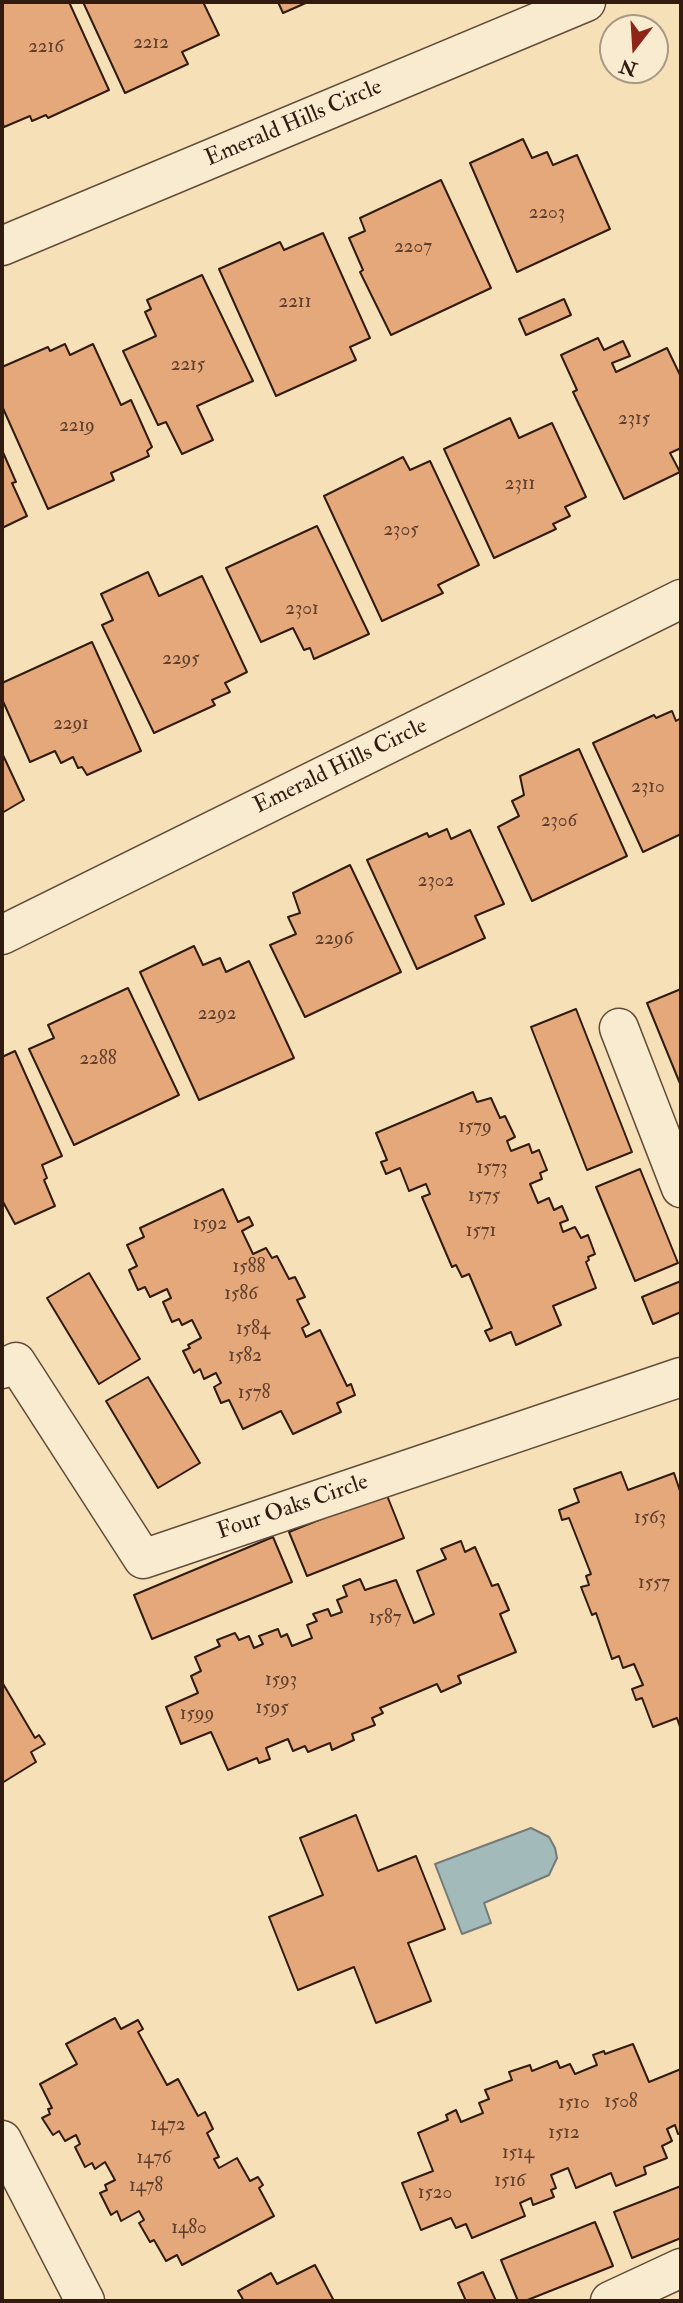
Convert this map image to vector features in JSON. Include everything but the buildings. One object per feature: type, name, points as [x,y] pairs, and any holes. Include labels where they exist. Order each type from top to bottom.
[{"type":"street","name":"Emerald Hills Circle","points":[[2,246],[586,2]]},
{"type":"street","name":"Emerald Hills Circle","points":[[2,935],[681,599]]},
{"type":"street","points":[[619,1028],[681,1188]]},
{"type":"street","name":"Four Oaks Circle","points":[[2,1369],[16,1362],[143,1559],[681,1377]]},
{"type":"street","points":[[2,2140],[85,2301]]},
{"type":"street","points":[[610,2301],[681,2268]]},
{"type":"water","points":[[531,1828],[549,1837],[555,1848],[557,1858],[549,1875],[484,1903],[491,1923],[462,1934],[435,1864]]}]
